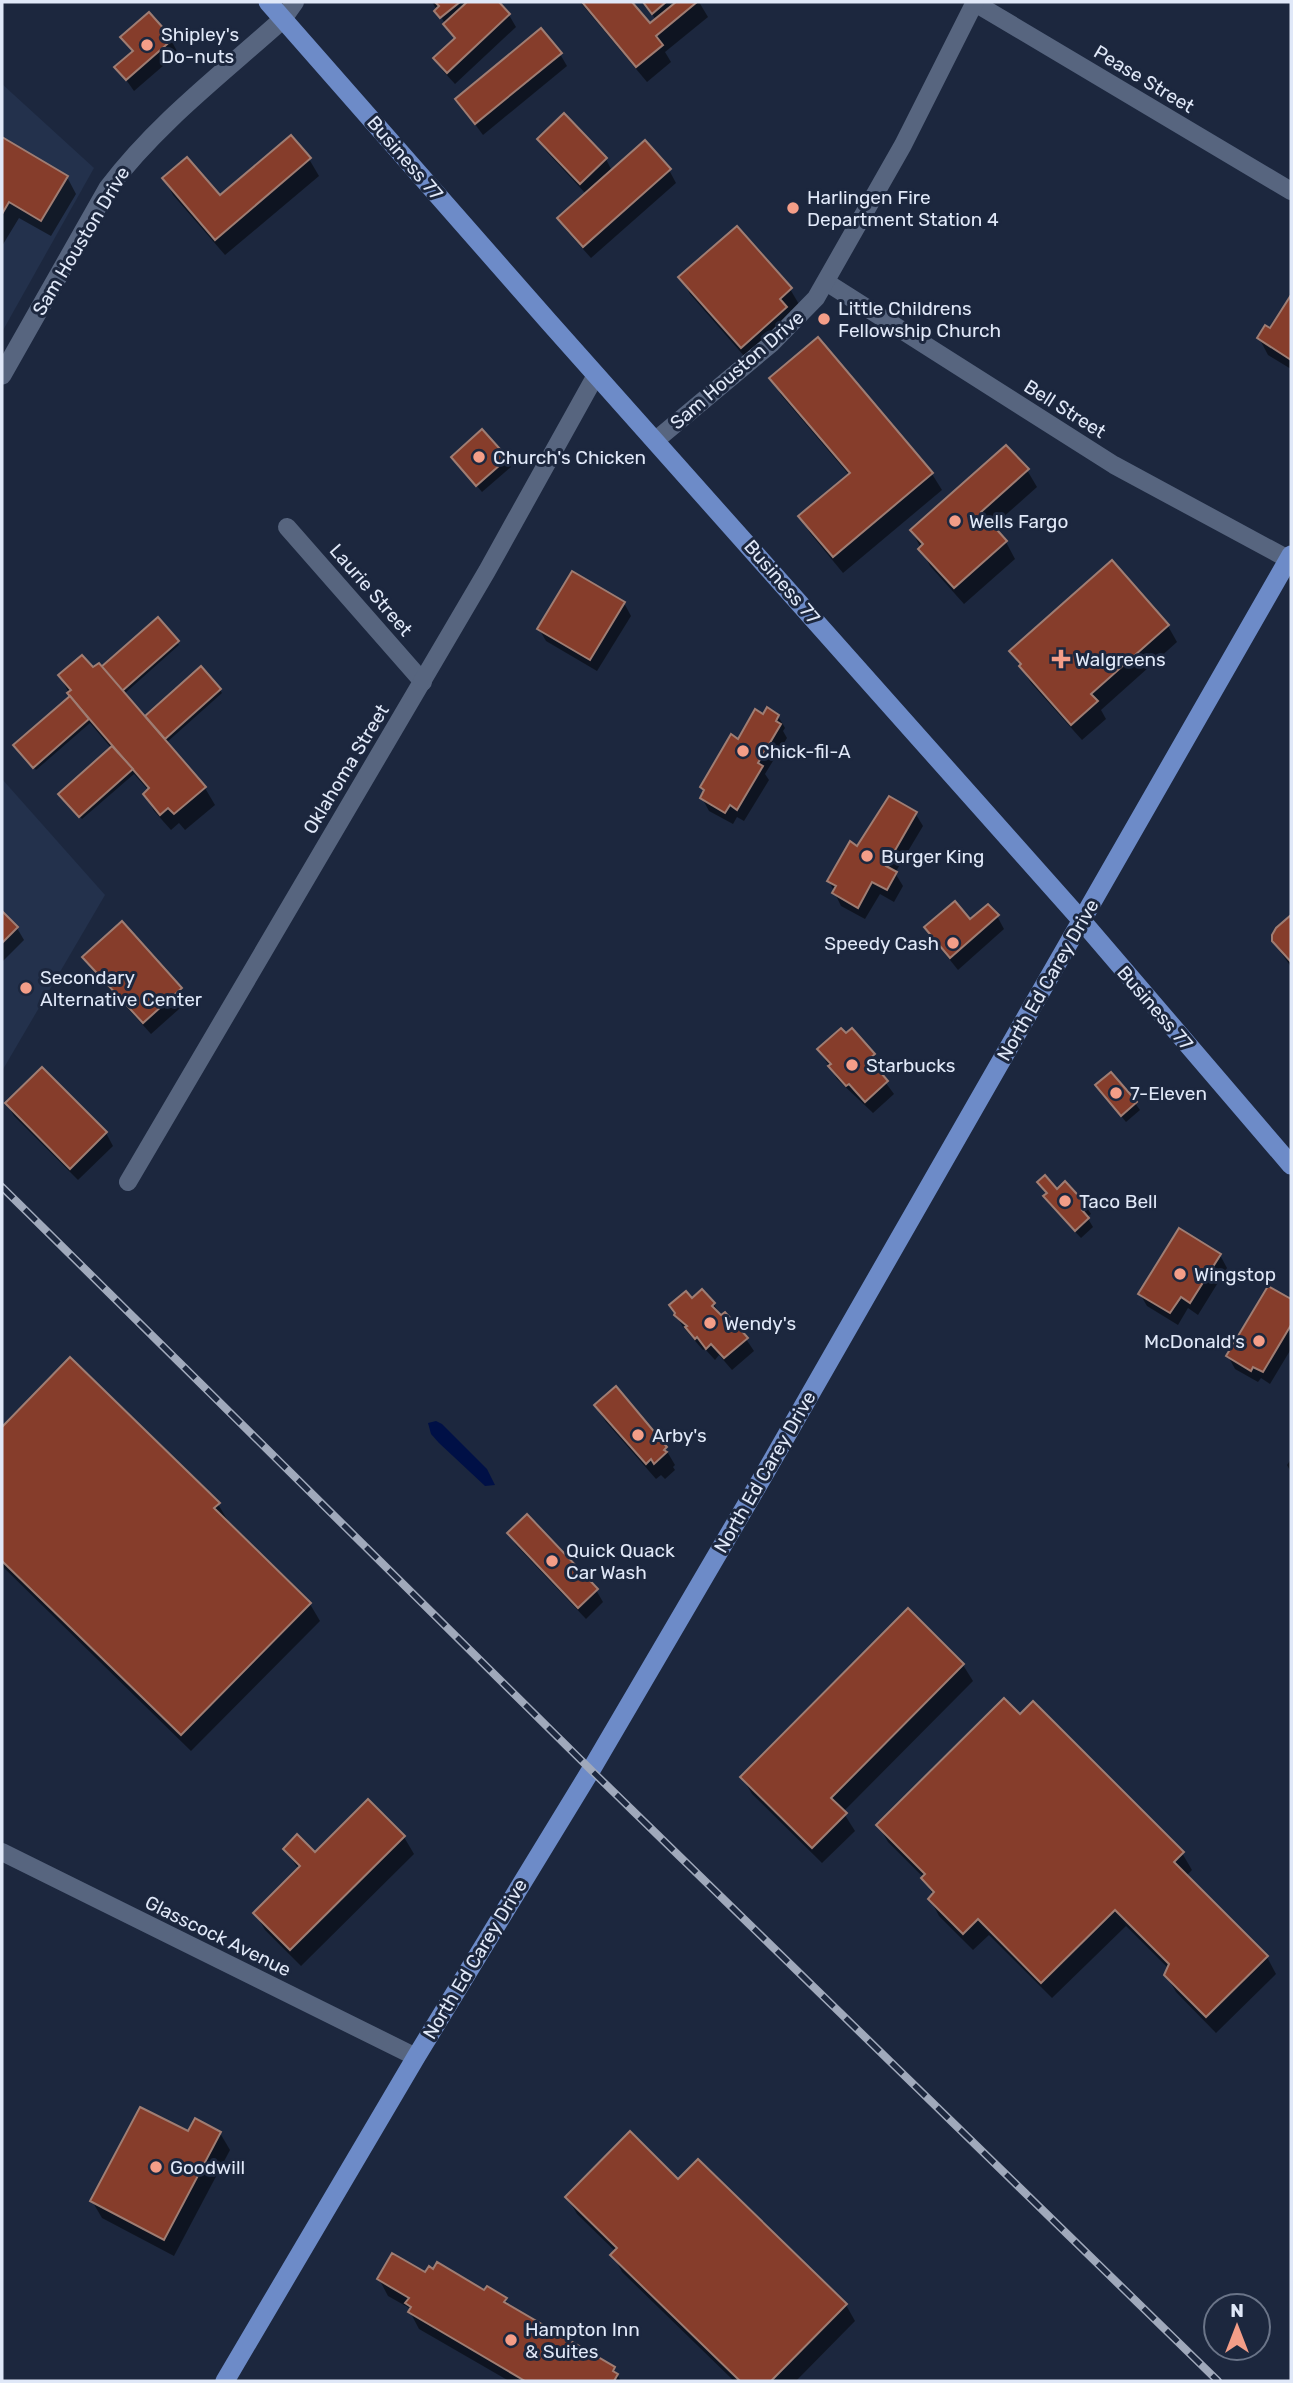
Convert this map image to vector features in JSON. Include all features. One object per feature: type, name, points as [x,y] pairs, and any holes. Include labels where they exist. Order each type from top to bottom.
[{"type":"main road","name":"Business 77","points":[[268,2],[1082,921],[1291,1165]]},
{"type":"main road","name":"North Ed Carey Drive","points":[[225,2381],[416,2057],[591,1770],[758,1485],[1290,557]]},
{"type":"street","name":"Sam Houston Drive","points":[[2,375],[108,188],[128,160],[283,19],[295,2]]},
{"type":"street","name":"Sam Houston Drive","points":[[656,440],[772,343],[816,299],[903,145],[975,2]]},
{"type":"street","name":"Pease Street","points":[[975,2],[1291,191]]},
{"type":"street","name":"Bell Street","points":[[826,282],[1114,465],[1290,557]]},
{"type":"street","name":"Oklahoma Street","points":[[128,1182],[423,682],[519,516],[596,375]]},
{"type":"street","name":"Laurie Street","points":[[287,527],[423,682]]},
{"type":"street","name":"Glasscock Avenue","points":[[2,1852],[416,2057]]},
{"type":"shaded area","points":[[2,84],[94,168],[2,332]]},
{"type":"shaded area","name":"Secondary Alternative Center","points":[[2,779],[105,895],[2,1071]]},
{"type":"shaded area","points":[[436,1421],[487,1469],[495,1485],[485,1486],[439,1443],[431,1434],[428,1423]]},
{"type":"building","points":[[435,2],[460,2],[440,18],[434,11],[439,6]]},
{"type":"building","points":[[467,2],[499,2],[510,14],[447,73],[433,58],[455,38],[443,24]]},
{"type":"building","points":[[582,2],[632,2],[650,23],[676,2],[697,2],[656,36],[663,45],[636,67]]},
{"type":"building","points":[[643,2],[666,2],[652,14]]},
{"type":"building","name":"Shipley's Do-nuts","points":[[149,12],[173,39],[126,80],[114,67],[133,51],[120,37]]},
{"type":"building","points":[[541,28],[562,53],[475,124],[455,99]]},
{"type":"building","points":[[564,113],[607,158],[580,184],[537,139]]},
{"type":"building","points":[[291,135],[311,158],[215,240],[162,178],[187,157],[220,195]]},
{"type":"building","points":[[2,137],[68,176],[41,221],[9,202],[2,214]]},
{"type":"building","points":[[645,140],[671,169],[583,247],[557,218]]},
{"type":"building","points":[[737,226],[792,288],[780,299],[787,307],[741,348],[678,277]]},
{"type":"building","points":[[1291,295],[1291,360],[1257,338],[1265,325],[1270,328]]},
{"type":"building","points":[[818,337],[933,473],[833,557],[798,516],[850,473],[769,378]]},
{"type":"building","name":"Church's Chicken","points":[[482,429],[508,458],[476,486],[451,457]]},
{"type":"building","name":"Wells Fargo","points":[[1006,445],[1029,469],[981,512],[1007,541],[954,588],[918,549],[923,544],[910,530]]},
{"type":"building","name":"Walgreens","points":[[1112,560],[1169,625],[1091,694],[1098,701],[1071,725],[1009,651]]},
{"type":"building","points":[[572,571],[625,602],[590,660],[537,629]]},
{"type":"building","points":[[158,617],[179,641],[122,691],[101,667]]},
{"type":"building","points":[[82,655],[93,667],[99,663],[206,787],[174,814],[168,808],[160,815],[143,794],[149,788],[67,693],[71,690],[58,675]]},
{"type":"building","points":[[201,666],[221,689],[165,739],[145,716]]},
{"type":"building","points":[[70,696],[89,719],[33,768],[13,745]]},
{"type":"building","name":"Chick-fil-A","points":[[767,707],[779,715],[776,721],[781,724],[758,763],[763,766],[737,810],[730,805],[725,813],[700,798],[704,790],[700,787],[731,734],[738,739],[755,709],[763,714]]},
{"type":"building","points":[[112,746],[133,769],[79,817],[58,794]]},
{"type":"building","name":"Burger King","points":[[889,796],[917,812],[886,866],[897,872],[887,890],[872,882],[858,908],[832,893],[836,886],[827,881],[850,841],[857,846]]},
{"type":"building","name":"Speedy Cash","points":[[955,901],[970,919],[988,904],[999,915],[950,958],[924,927]]},
{"type":"building","points":[[2,911],[18,927],[2,943]]},
{"type":"building","points":[[1291,915],[1291,962],[1272,941],[1272,935]]},
{"type":"building","points":[[122,921],[182,988],[143,1023],[82,957]]},
{"type":"building","name":"Starbucks","points":[[841,1028],[846,1033],[852,1028],[875,1054],[869,1059],[888,1081],[865,1102],[849,1084],[846,1086],[817,1049]]},
{"type":"building","points":[[42,1067],[107,1132],[70,1169],[5,1103]]},
{"type":"building","name":"7-Eleven","points":[[1111,1072],[1137,1102],[1121,1116],[1095,1085]]},
{"type":"building","name":"Taco Bell","points":[[1045,1175],[1057,1189],[1065,1181],[1087,1205],[1082,1210],[1089,1218],[1075,1231],[1043,1196],[1047,1193],[1037,1182]]},
{"type":"building","name":"Wingstop","points":[[1179,1228],[1221,1254],[1190,1303],[1181,1297],[1170,1313],[1138,1294]]},
{"type":"building","name":"McDonald's","points":[[1268,1286],[1291,1299],[1291,1325],[1263,1372],[1253,1367],[1251,1371],[1226,1356]]},
{"type":"building","name":"Wendy's","points":[[702,1289],[715,1303],[712,1306],[721,1315],[725,1312],[748,1338],[724,1358],[711,1344],[706,1349],[697,1337],[695,1339],[685,1327],[687,1326],[674,1315],[669,1305],[686,1291],[692,1298]]},
{"type":"building","points":[[70,1357],[220,1503],[214,1508],[311,1603],[181,1735],[2,1561],[2,1427]]},
{"type":"building","name":"Arby's","points":[[616,1386],[667,1447],[664,1450],[667,1452],[654,1464],[651,1459],[646,1464],[594,1405]]},
{"type":"building","name":"Quick Quack Car Wash","points":[[527,1514],[598,1589],[578,1608],[507,1533]]},
{"type":"building","points":[[908,1608],[964,1664],[831,1798],[847,1813],[812,1848],[740,1777]]},
{"type":"building","points":[[1004,1698],[1020,1714],[1033,1701],[1184,1852],[1174,1862],[1268,1956],[1206,2017],[1164,1975],[1169,1964],[1115,1910],[1041,1983],[978,1919],[963,1934],[928,1899],[934,1892],[921,1878],[925,1874],[876,1825]]},
{"type":"building","points":[[368,1799],[405,1836],[290,1950],[253,1913],[300,1866],[283,1849],[297,1834],[315,1852]]},
{"type":"building","name":"Goodwill","points":[[140,2107],[188,2131],[195,2118],[221,2132],[164,2240],[90,2201]]},
{"type":"building","points":[[630,2131],[678,2179],[698,2159],[847,2304],[771,2381],[740,2381],[610,2255],[617,2248],[565,2197]]},
{"type":"building","name":"Hampton Inn & Suites","points":[[392,2253],[425,2272],[429,2266],[433,2269],[437,2262],[484,2290],[487,2286],[507,2298],[504,2302],[615,2367],[613,2371],[618,2374],[614,2381],[525,2381],[408,2312],[411,2307],[405,2303],[409,2298],[377,2279]]},
{"type":"railway","points":[[2,1187],[591,1770],[1218,2381]]},
{"type":"place","name":"Shipley's Do-nuts","points":[[147,45]]},
{"type":"place","name":"Harlingen Fire Department Station 4","points":[[793,208]]},
{"type":"place","name":"Little Childrens Fellowship Church","points":[[824,319]]},
{"type":"place","name":"Church's Chicken","points":[[479,457]]},
{"type":"place","name":"Wells Fargo","points":[[955,521]]},
{"type":"place","name":"Walgreens","points":[[1061,659]]},
{"type":"place","name":"Chick-fil-A","points":[[743,751]]},
{"type":"place","name":"Burger King","points":[[867,856]]},
{"type":"place","name":"Speedy Cash","points":[[953,943]]},
{"type":"place","name":"Secondary Alternative Center","points":[[26,988]]},
{"type":"place","name":"Starbucks","points":[[852,1065]]},
{"type":"place","name":"7-Eleven","points":[[1116,1093]]},
{"type":"place","name":"Taco Bell","points":[[1065,1201]]},
{"type":"place","name":"Wingstop","points":[[1180,1274]]},
{"type":"place","name":"Wendy's","points":[[710,1323]]},
{"type":"place","name":"McDonald's","points":[[1259,1341]]},
{"type":"place","name":"Arby's","points":[[638,1435]]},
{"type":"place","name":"Quick Quack Car Wash","points":[[552,1561]]},
{"type":"place","name":"Goodwill","points":[[156,2167]]},
{"type":"place","name":"Hampton Inn & Suites","points":[[511,2340]]}]
